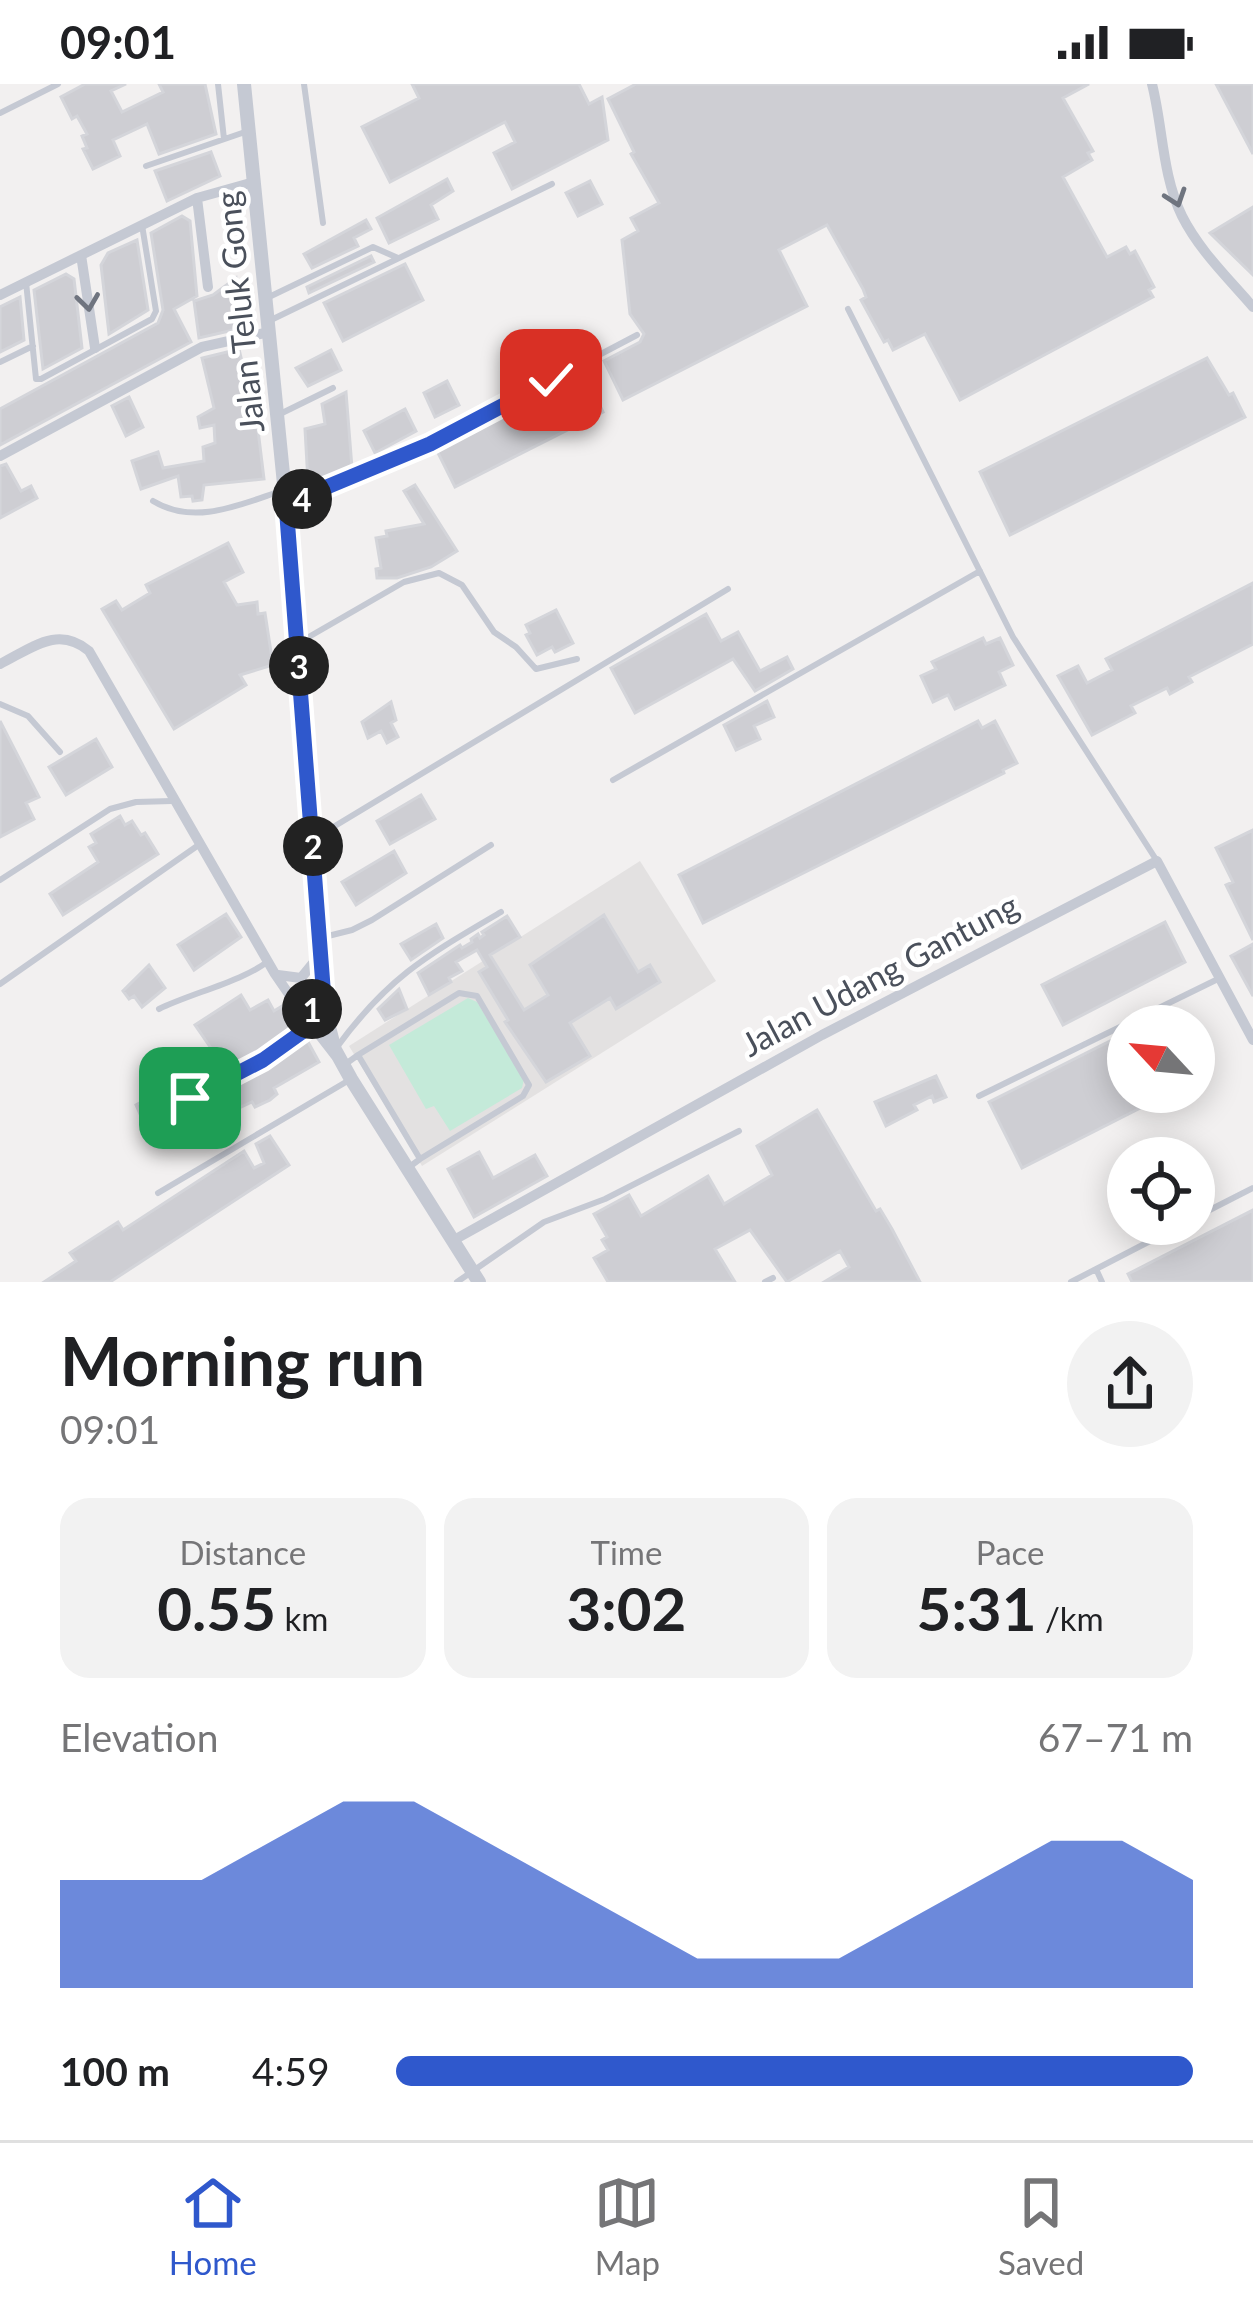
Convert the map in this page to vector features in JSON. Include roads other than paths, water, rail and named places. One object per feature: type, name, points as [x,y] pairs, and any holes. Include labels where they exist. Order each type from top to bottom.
[{"type":"street","name":"Jalan Teluk Gong","points":[[244,84],[285,497],[325,1012],[343,1064],[414,1163],[476,1277]]},
{"type":"street","points":[[1152,84],[1168,175],[1183,218],[1202,248],[1253,307]]},
{"type":"street","points":[[0,295],[197,198],[254,182]]},
{"type":"street","points":[[197,198],[208,286]]},
{"type":"street","points":[[81,255],[95,348]]},
{"type":"street","points":[[0,456],[202,346],[268,327]]},
{"type":"street","points":[[0,664],[56,636],[76,640],[89,651],[275,974],[309,1027],[343,1064]]},
{"type":"street","points":[[1157,861],[1253,1040]]},
{"type":"street","name":"Jalan Udang Gantung","points":[[454,1240],[822,1035],[1157,861]]},
{"type":"street","points":[[275,974],[289,980],[301,978],[310,971],[321,944]]},
{"type":"street","points":[[296,1006],[325,1012]]},
{"type":"lane","points":[[0,113],[58,84]]},
{"type":"lane","points":[[218,84],[224,139]]},
{"type":"lane","points":[[304,84],[323,223]]},
{"type":"lane","points":[[146,166],[249,131]]},
{"type":"lane","points":[[268,327],[552,184]]},
{"type":"lane","points":[[26,282],[36,379],[41,380],[152,319],[156,311],[142,225]]},
{"type":"lane","points":[[266,298],[373,247],[398,258]]},
{"type":"lane","points":[[848,309],[1028,661],[1157,861]]},
{"type":"lane","points":[[153,501],[172,512],[191,515],[285,497],[430,444],[638,334]]},
{"type":"lane","points":[[0,362],[33,346]]},
{"type":"lane","points":[[277,416],[333,388]]},
{"type":"lane","points":[[613,780],[980,572]]},
{"type":"lane","points":[[297,643],[404,582],[439,573],[462,585],[494,632],[536,669],[578,658]]},
{"type":"lane","points":[[312,840],[728,589]]},
{"type":"lane","points":[[0,704],[28,716],[60,752]]},
{"type":"lane","points":[[0,880],[110,809],[136,802],[176,801]]},
{"type":"lane","points":[[0,984],[200,844]]},
{"type":"lane","points":[[321,944],[352,930],[491,844]]},
{"type":"lane","points":[[343,1064],[374,1000],[409,967],[501,912]]},
{"type":"lane","points":[[159,1009],[268,962]]},
{"type":"lane","points":[[979,1096],[1220,978]]},
{"type":"lane","points":[[158,1193],[343,1064],[460,992],[478,996],[529,1084],[523,1096],[414,1163],[358,1055]]},
{"type":"lane","points":[[190,1098],[263,1060],[309,1027]]},
{"type":"lane","points":[[458,1282],[476,1277],[544,1222],[605,1199],[739,1131]]},
{"type":"lane","points":[[1215,1208],[1253,1188]]},
{"type":"lane","points":[[1071,1282],[1142,1245]]},
{"type":"lane","points":[[1096,1269],[1102,1282]]}]
